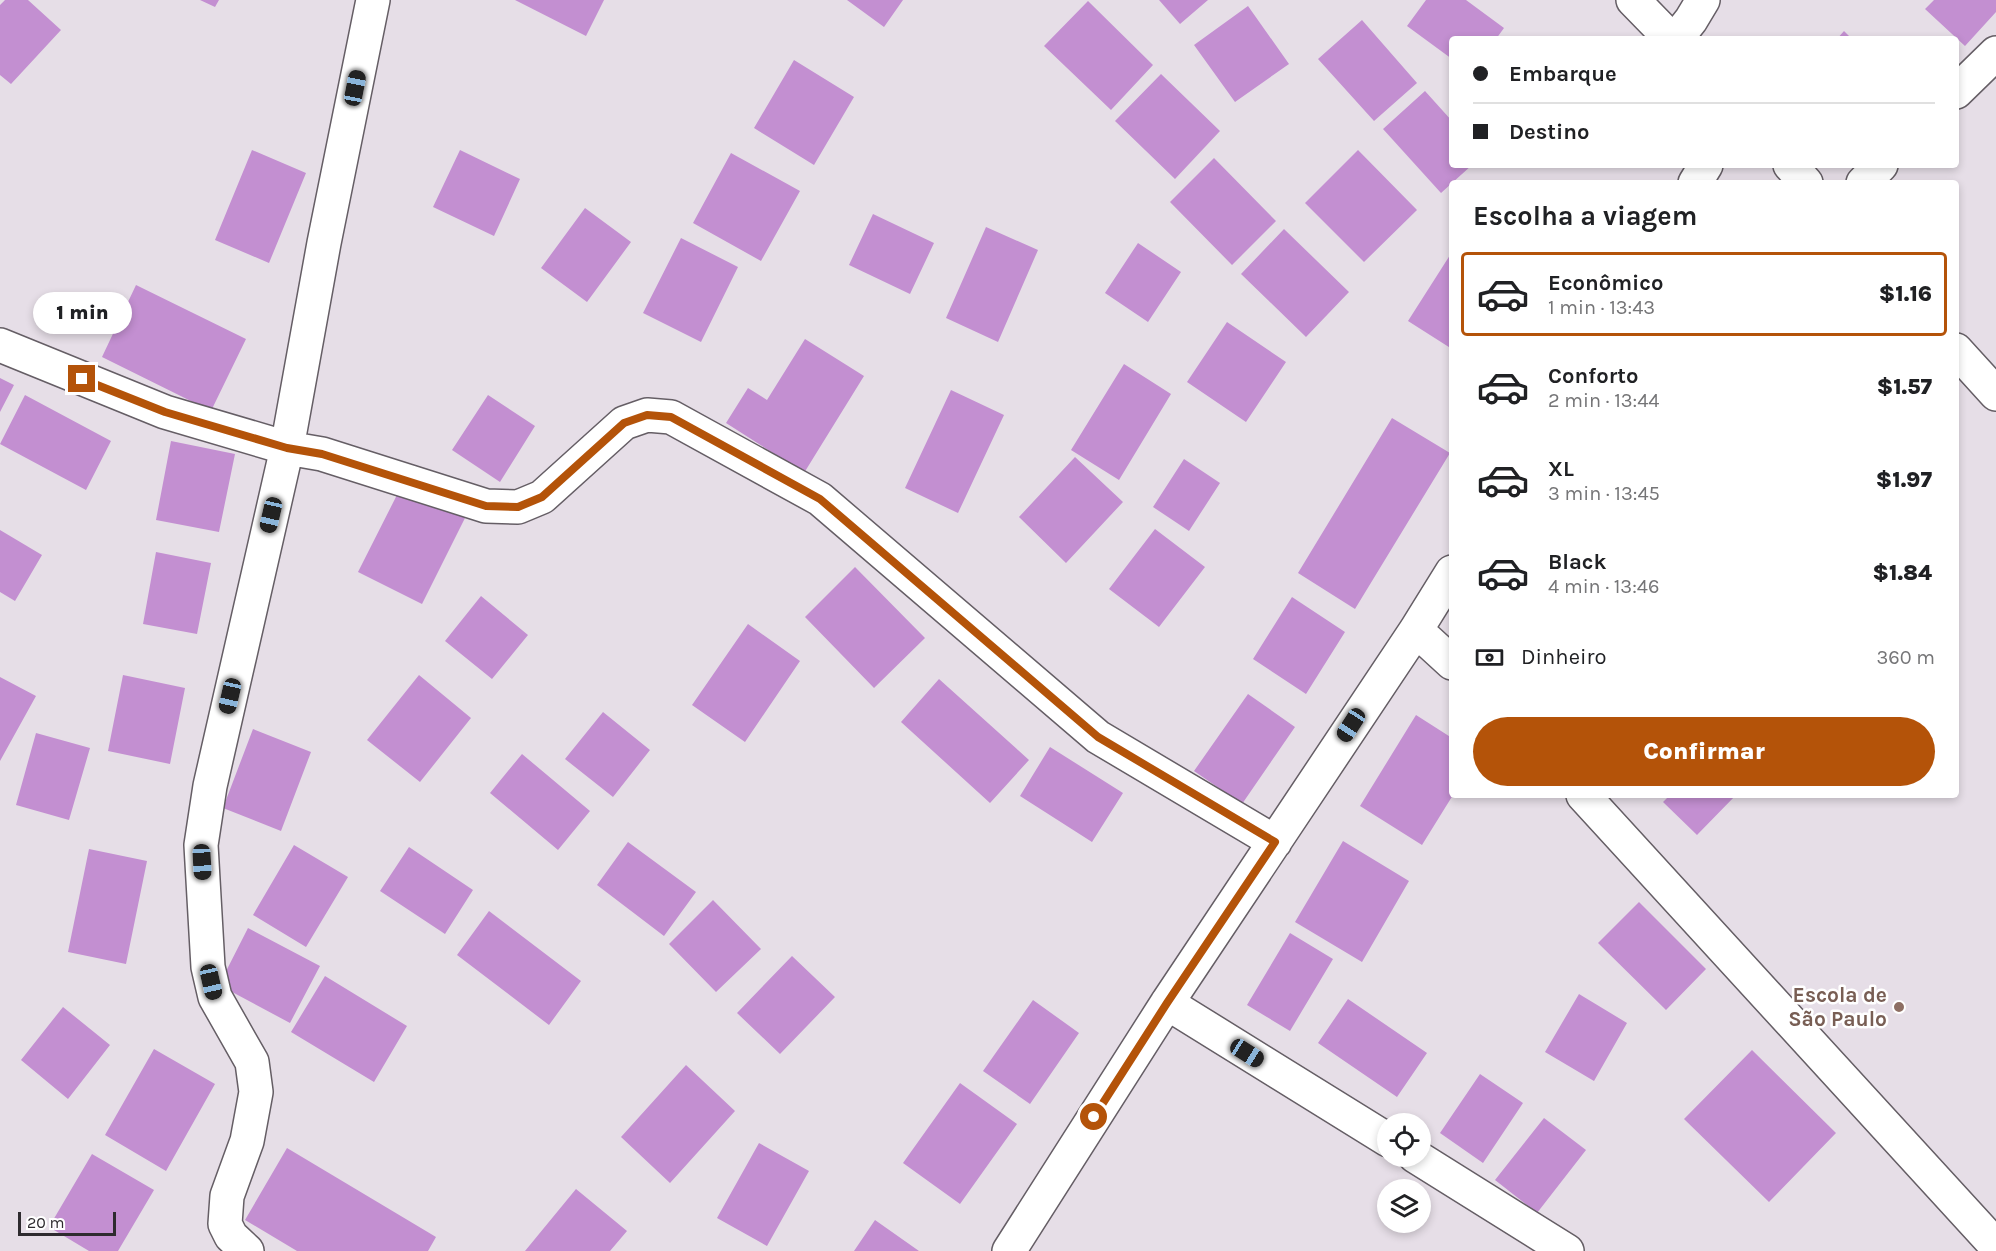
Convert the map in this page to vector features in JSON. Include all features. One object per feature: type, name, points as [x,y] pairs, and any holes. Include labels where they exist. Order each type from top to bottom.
[{"type":"street","points":[[246,1251],[231,1236],[225,1224],[227,1196],[247,1141],[256,1092],[252,1062],[215,997],[208,967],[201,845],[210,786],[287,448],[324,243],[373,0]]},
{"type":"street","points":[[1633,0],[1668,36]]},
{"type":"street","points":[[1678,36],[1702,0]]},
{"type":"street","points":[[1959,89],[1996,53]]},
{"type":"street","points":[[1793,168],[1803,180]]},
{"type":"street","points":[[1866,180],[1878,168]]},
{"type":"street","points":[[0,345],[165,412],[287,448],[322,454],[486,506],[518,507],[542,497],[624,423],[647,415],[671,417],[820,499],[1098,737],[1275,842]]},
{"type":"street","points":[[1959,353],[1996,394]]},
{"type":"street","points":[[1009,1251],[1167,1003],[1416,630],[1449,577]]},
{"type":"street","points":[[1416,630],[1449,660]]},
{"type":"street","points":[[1586,798],[1996,1246]]},
{"type":"street","points":[[1167,1003],[1377,1133]]},
{"type":"street","points":[[1431,1166],[1567,1251]]},
{"type":"building","points":[[5,0],[28,0],[61,30],[11,84],[0,75],[0,5]]},
{"type":"building","points":[[200,0],[219,0],[215,7]]},
{"type":"building","points":[[515,0],[604,0],[586,36]]},
{"type":"building","points":[[847,0],[903,0],[884,27]]},
{"type":"building","points":[[1159,0],[1208,0],[1180,24]]},
{"type":"building","points":[[1426,0],[1466,0],[1504,28],[1498,36],[1449,36],[1449,57],[1407,26]]},
{"type":"building","points":[[1934,0],[1996,0],[1996,12],[1965,46],[1959,40],[1959,36],[1954,36],[1925,9]]},
{"type":"building","points":[[1088,1],[1153,65],[1111,110],[1044,46]]},
{"type":"building","points":[[1248,6],[1289,64],[1235,102],[1194,45]]},
{"type":"building","points":[[1362,20],[1417,83],[1374,121],[1318,59]]},
{"type":"building","points":[[1844,31],[1849,36],[1840,36]]},
{"type":"building","points":[[794,60],[854,97],[814,165],[754,128]]},
{"type":"building","points":[[1161,74],[1220,131],[1175,179],[1115,121]]},
{"type":"building","points":[[1425,91],[1449,118],[1449,168],[1469,168],[1455,180],[1449,180],[1449,186],[1441,193],[1383,129]]},
{"type":"building","points":[[252,150],[306,173],[269,263],[215,240]]},
{"type":"building","points":[[460,150],[520,179],[494,236],[433,207]]},
{"type":"building","points":[[1358,150],[1417,210],[1364,262],[1305,203]]},
{"type":"building","points":[[731,153],[800,191],[761,261],[693,223]]},
{"type":"building","points":[[1214,158],[1276,221],[1232,265],[1170,202]]},
{"type":"building","points":[[585,208],[631,242],[587,302],[541,268]]},
{"type":"building","points":[[873,214],[934,243],[910,294],[849,265]]},
{"type":"building","points":[[986,227],[1038,250],[998,342],[946,318]]},
{"type":"building","points":[[1284,229],[1349,292],[1306,337],[1241,274]]},
{"type":"building","points":[[681,238],[738,267],[701,342],[643,313]]},
{"type":"building","points":[[1138,243],[1181,272],[1148,322],[1105,293]]},
{"type":"building","points":[[1449,257],[1449,347],[1408,321]]},
{"type":"building","points":[[136,285],[246,339],[211,411],[102,357]]},
{"type":"building","points":[[1227,322],[1286,362],[1246,422],[1187,382]]},
{"type":"building","points":[[805,339],[864,376],[804,473],[726,423],[748,388],[767,400]]},
{"type":"building","points":[[1124,364],[1171,394],[1119,480],[1071,450]]},
{"type":"building","points":[[0,378],[14,385],[0,412]]},
{"type":"building","points":[[951,390],[1004,415],[958,513],[905,488]]},
{"type":"building","points":[[25,395],[111,441],[86,490],[0,444]]},
{"type":"building","points":[[488,395],[535,426],[500,482],[452,450]]},
{"type":"building","points":[[1392,418],[1449,452],[1355,609],[1298,573]]},
{"type":"building","points":[[171,441],[235,454],[219,532],[156,520]]},
{"type":"building","points":[[1075,457],[1123,502],[1066,563],[1019,517]]},
{"type":"building","points":[[1184,459],[1220,483],[1189,531],[1153,507]]},
{"type":"building","points":[[402,485],[465,518],[422,604],[358,572]]},
{"type":"building","points":[[1155,529],[1205,567],[1159,627],[1109,589]]},
{"type":"building","points":[[0,530],[42,555],[15,601],[0,592]]},
{"type":"building","points":[[156,552],[211,563],[197,634],[143,624]]},
{"type":"building","points":[[855,567],[925,638],[874,688],[805,617]]},
{"type":"building","points":[[481,596],[528,635],[492,679],[445,641]]},
{"type":"building","points":[[1292,597],[1345,632],[1306,694],[1253,659]]},
{"type":"building","points":[[748,624],[800,661],[745,742],[692,705]]},
{"type":"building","points":[[123,675],[185,688],[170,764],[108,751]]},
{"type":"building","points":[[419,675],[471,718],[420,782],[367,740]]},
{"type":"building","points":[[0,677],[36,696],[0,761]]},
{"type":"building","points":[[939,679],[1029,760],[990,803],[901,722]]},
{"type":"building","points":[[1248,694],[1295,727],[1242,804],[1194,771]]},
{"type":"building","points":[[603,712],[650,750],[613,797],[565,759]]},
{"type":"building","points":[[1416,715],[1449,736],[1449,798],[1451,798],[1422,845],[1360,806]]},
{"type":"building","points":[[253,729],[311,752],[281,831],[223,808]]},
{"type":"building","points":[[36,733],[90,748],[69,820],[16,805]]},
{"type":"building","points":[[1050,747],[1123,793],[1092,842],[1020,796]]},
{"type":"building","points":[[522,754],[590,811],[558,850],[490,793]]},
{"type":"building","points":[[1667,798],[1733,798],[1697,835],[1663,802]]},
{"type":"building","points":[[1343,841],[1409,881],[1362,962],[1295,922]]},
{"type":"building","points":[[628,842],[696,892],[664,936],[597,885]]},
{"type":"building","points":[[294,845],[348,877],[306,947],[253,915]]},
{"type":"building","points":[[409,847],[473,890],[445,934],[380,891]]},
{"type":"building","points":[[89,849],[147,861],[126,964],[68,952]]},
{"type":"building","points":[[713,900],[761,949],[716,992],[669,944]]},
{"type":"building","points":[[1639,902],[1706,969],[1666,1010],[1598,943]]},
{"type":"building","points":[[489,911],[581,981],[549,1025],[457,955]]},
{"type":"building","points":[[248,928],[320,966],[290,1023],[219,985]]},
{"type":"building","points":[[1290,933],[1333,959],[1290,1031],[1247,1005]]},
{"type":"building","points":[[792,956],[835,997],[780,1054],[737,1013]]},
{"type":"building","points":[[325,976],[407,1026],[374,1082],[291,1032]]},
{"type":"building","points":[[1579,994],[1627,1023],[1594,1081],[1545,1052]]},
{"type":"building","points":[[1348,999],[1427,1053],[1397,1097],[1318,1043]]},
{"type":"building","points":[[1033,1000],[1079,1033],[1030,1104],[983,1071]]},
{"type":"building","points":[[63,1007],[110,1045],[68,1099],[21,1060]]},
{"type":"building","points":[[154,1049],[215,1084],[166,1171],[105,1135]]},
{"type":"building","points":[[1752,1050],[1836,1133],[1769,1202],[1684,1119]]},
{"type":"building","points":[[686,1065],[735,1111],[670,1183],[621,1137]]},
{"type":"building","points":[[1480,1074],[1523,1103],[1483,1163],[1440,1133]]},
{"type":"building","points":[[960,1083],[1017,1124],[960,1204],[903,1163]]},
{"type":"building","points":[[1544,1118],[1586,1150],[1537,1213],[1495,1180]]},
{"type":"building","points":[[759,1143],[809,1171],[767,1246],[717,1218]]},
{"type":"building","points":[[287,1148],[436,1237],[428,1251],[297,1251],[245,1220]]},
{"type":"building","points":[[92,1154],[154,1190],[118,1251],[89,1251],[49,1227]]},
{"type":"building","points":[[576,1189],[627,1231],[610,1251],[525,1251]]},
{"type":"building","points":[[875,1220],[919,1251],[854,1251]]},
{"type":"place","name":"Escola de São Paulo","points":[[1899,1007]]},
{"type":"route","points":[[82,379],[165,412],[287,448],[322,454],[486,506],[518,507],[542,497],[624,423],[647,415],[671,417],[820,499],[1098,737],[1275,842],[1094,1117]]}]
